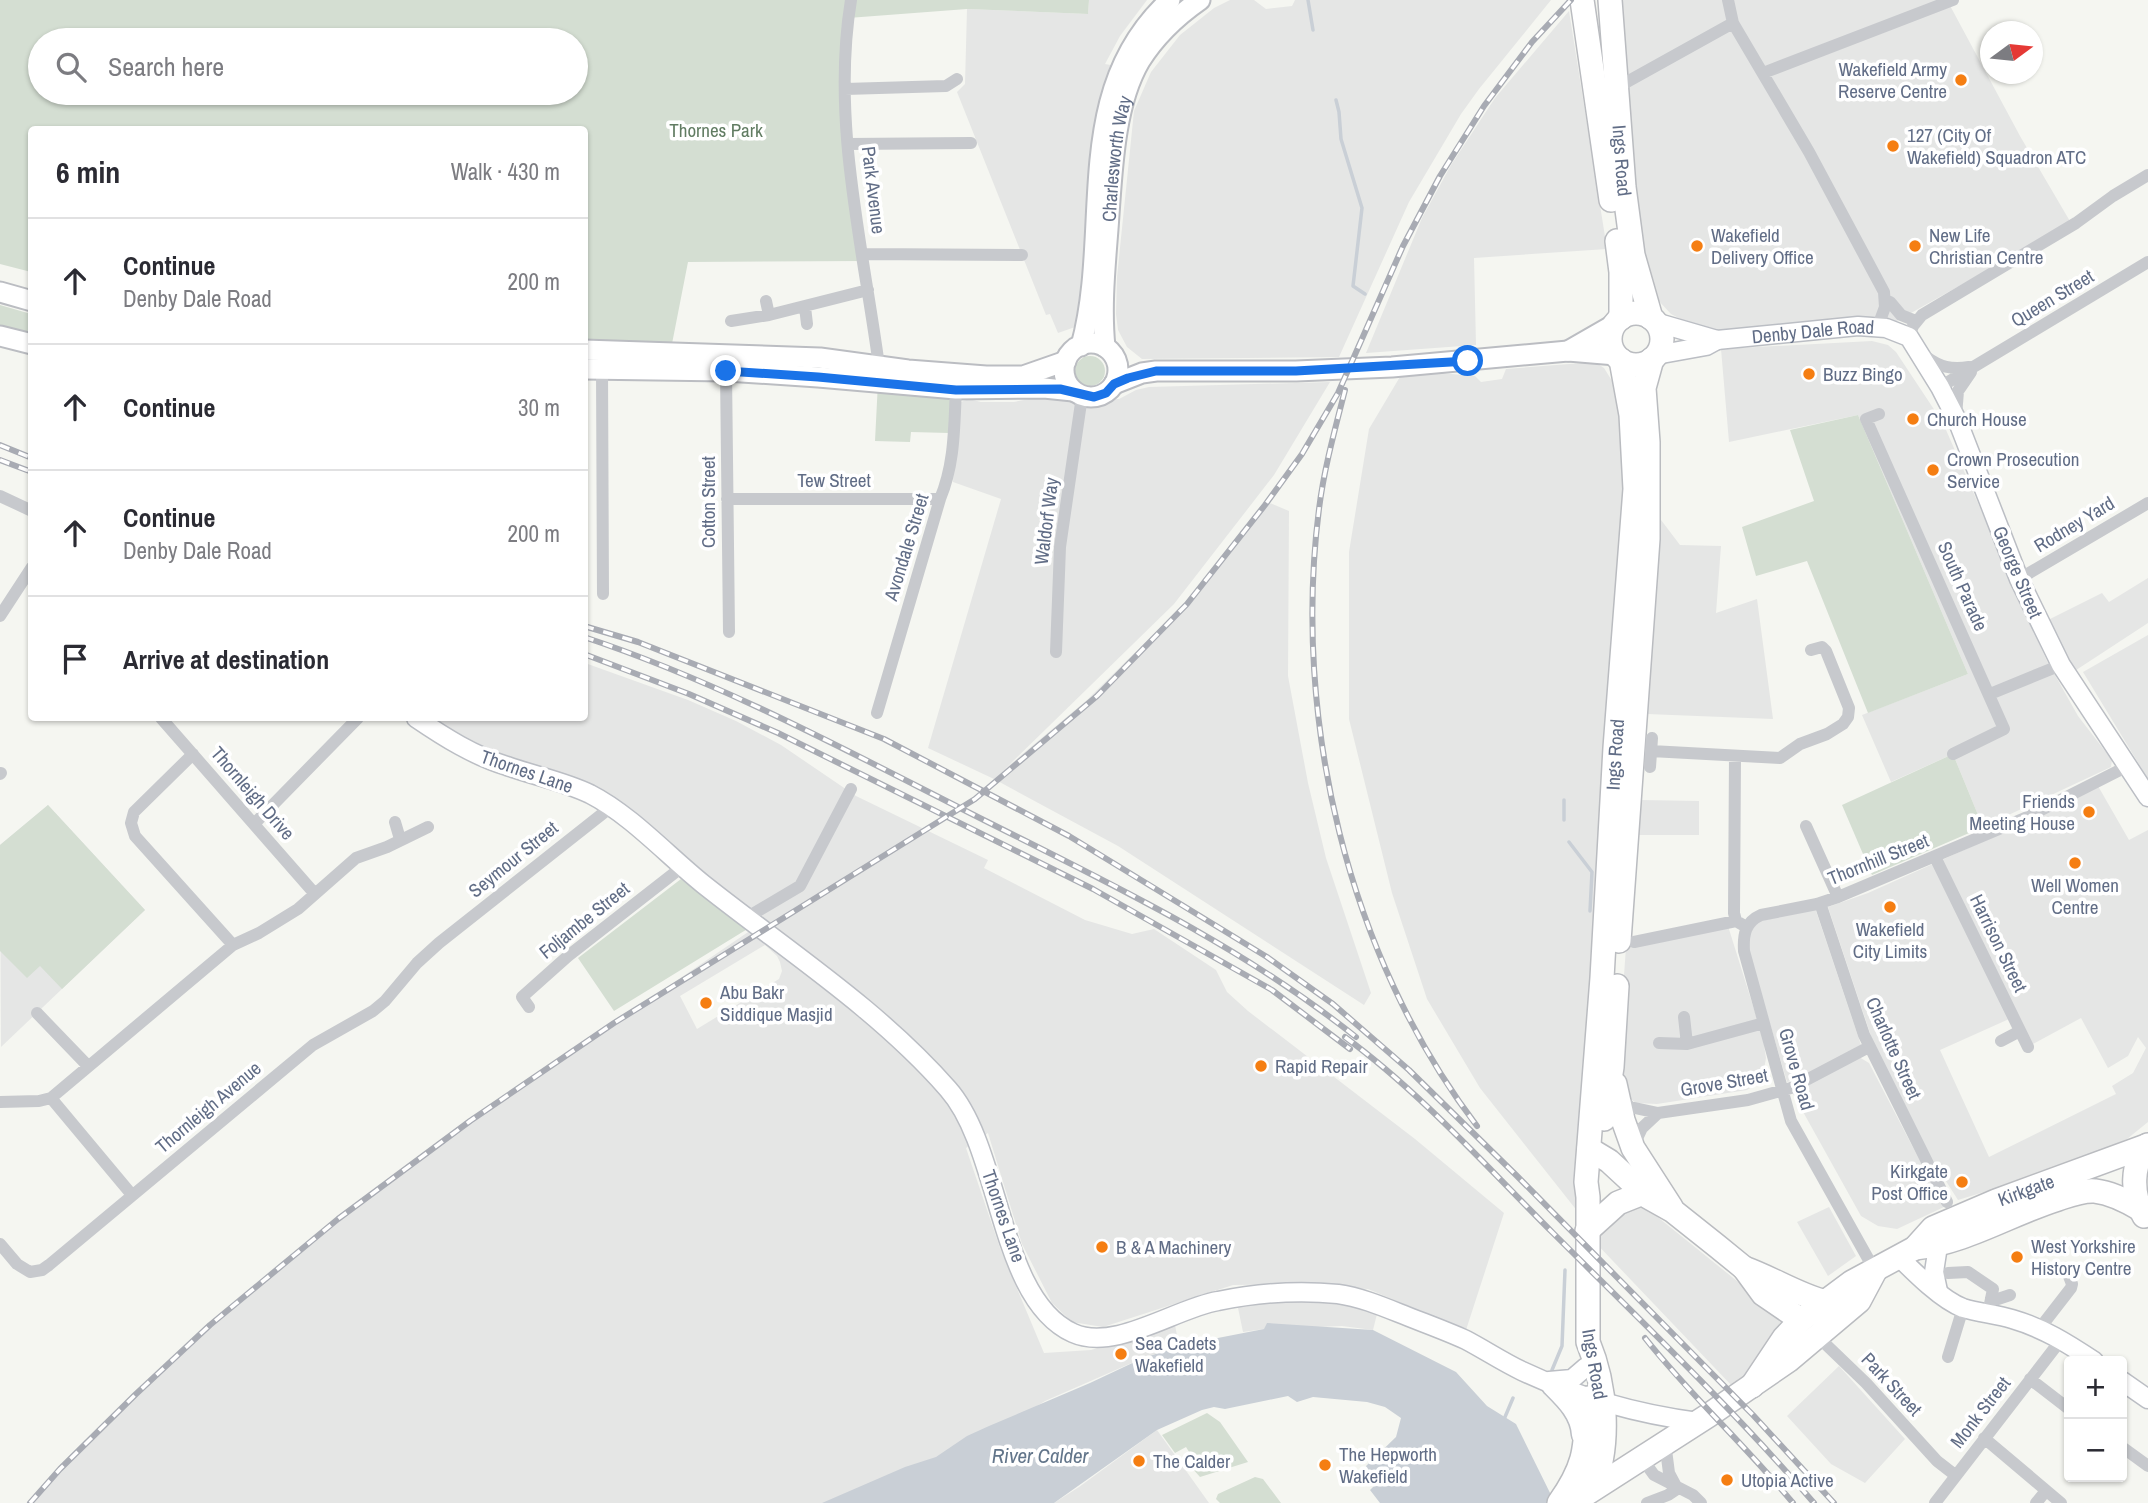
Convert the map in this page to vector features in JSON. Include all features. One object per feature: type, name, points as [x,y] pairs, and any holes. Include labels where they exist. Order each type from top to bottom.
[{"type":"highway","name":"Ings Road","points":[[1582,0],[1617,235],[1621,272],[1618,321]]},
{"type":"highway","name":"Ings Road","points":[[1610,0],[1615,88],[1633,254],[1653,320]]},
{"type":"highway","points":[[1636,313],[1653,320],[1660,328],[1662,343],[1654,357],[1637,365],[1619,358],[1613,350],[1610,337],[1618,321],[1636,313]]},
{"type":"highway","name":"Ings Road","points":[[1593,1488],[1603,1449],[1595,1399],[1595,1358],[1588,1342],[1586,1182],[1612,1067],[1646,739],[1639,658],[1649,508],[1644,388],[1654,357]]},
{"type":"highway","name":"Ings Road","points":[[1593,1151],[1618,706],[1635,489],[1631,415],[1619,358]]},
{"type":"highway","points":[[1639,658],[1630,694],[1626,701],[1618,706],[1625,711],[1646,739]]},
{"type":"highway","name":"Ings Road","points":[[1612,1067],[1622,1120],[1633,1148],[1673,1211]]},
{"type":"highway","points":[[2144,1215],[2136,1197],[2135,1176],[2147,1145]]},
{"type":"highway","name":"Kirkgate","points":[[1917,1250],[1933,1228],[1941,1224],[2147,1145]]},
{"type":"highway","name":"Ings Road","points":[[1593,1151],[1609,1161],[1643,1193],[1673,1211],[1744,1268],[1763,1294],[1809,1328]]},
{"type":"highway","name":"Kirkgate","points":[[1809,1328],[1825,1302],[1852,1282],[1917,1250],[2042,1204],[2082,1192],[2096,1191],[2127,1201],[2144,1215]]},
{"type":"highway","points":[[1587,1231],[1618,1203],[1643,1193]]},
{"type":"highway","name":"Ings Road","points":[[1744,1268],[1774,1279],[1800,1295],[1825,1302]]},
{"type":"highway","name":"Kirkgate","points":[[1572,1503],[1752,1385],[1784,1338],[1860,1301],[1875,1271]]},
{"type":"highway","points":[[1559,1503],[1580,1470],[1595,1399],[1586,1367],[1588,1342]]},
{"type":"main road","name":"Charlesworth Way","points":[[1081,345],[1089,305],[1100,156],[1109,100],[1136,40],[1153,15],[1170,0]]},
{"type":"main road","name":"Charlesworth Way","points":[[1109,352],[1102,321],[1113,156],[1119,121],[1140,61],[1165,29],[1200,0]]},
{"type":"main road","points":[[0,292],[28,300]]},
{"type":"main road","points":[[1568,351],[1618,321]]},
{"type":"main road","points":[[0,336],[28,343]]},
{"type":"main road","points":[[1077,393],[1065,376],[1066,361],[1081,345],[1097,344],[1109,352],[1156,371]]},
{"type":"main road","points":[[588,350],[820,358],[986,376],[1023,376],[1066,361]]},
{"type":"main road","points":[[593,369],[726,371],[830,377],[956,390],[1044,388],[1100,396],[1114,384],[1142,373],[1156,371],[1296,371],[1568,351],[1619,358]]},
{"type":"main road","points":[[1109,352],[1118,370],[1114,384]]},
{"type":"street","name":"Park Avenue","points":[[851,0],[845,89],[848,144],[878,366]]},
{"type":"street","points":[[1728,0],[1733,23],[1884,292],[1885,300],[1878,326]]},
{"type":"street","points":[[1763,73],[1952,0]]},
{"type":"street","points":[[1615,88],[1733,23]]},
{"type":"street","points":[[845,89],[946,86],[957,79]]},
{"type":"street","points":[[848,144],[971,143]]},
{"type":"street","points":[[1885,300],[1890,302],[1912,329],[1927,312],[2076,223],[2148,175]]},
{"type":"street","points":[[863,254],[1022,255]]},
{"type":"street","name":"Queen Street","points":[[1940,387],[2148,262]]},
{"type":"street","points":[[737,316],[769,315],[868,290]]},
{"type":"street","points":[[766,301],[769,315]]},
{"type":"street","points":[[806,307],[807,324]]},
{"type":"street","name":"Denby Dale Road","points":[[1653,320],[1717,340]]},
{"type":"street","name":"Denby Dale Road","points":[[1654,357],[1706,346],[1717,340],[1858,326],[1912,329]]},
{"type":"street","name":"George Street","points":[[1912,329],[1919,352],[1956,418],[2019,579],[2061,665],[2148,797]]},
{"type":"street","points":[[1919,352],[1937,365],[1949,369],[1975,366]]},
{"type":"street","name":"Queen Street","points":[[1956,418],[1958,391],[1975,366]]},
{"type":"street","points":[[593,369],[603,594]]},
{"type":"street","name":"Cotton Street","points":[[726,371],[729,632]]},
{"type":"street","name":"Avondale Street","points":[[877,713],[940,499],[949,478],[953,458],[956,390]]},
{"type":"street","name":"Waldorf Way","points":[[1056,652],[1060,547],[1077,393]]},
{"type":"street","name":"South Parade","points":[[1879,414],[1866,419],[2004,729],[1953,754]]},
{"type":"street","points":[[0,495],[28,509]]},
{"type":"street","name":"Tew Street","points":[[727,499],[940,499]]},
{"type":"street","name":"Rodney Yard","points":[[2019,579],[2148,503]]},
{"type":"street","points":[[0,616],[28,573]]},
{"type":"street","points":[[1650,767],[1646,739],[1735,756],[1780,758],[1800,744],[1827,734],[1843,724],[1848,717],[1847,698],[1826,651],[1822,647],[1811,650]]},
{"type":"street","points":[[1990,694],[2061,665]]},
{"type":"street","name":"Thornleigh Drive","points":[[164,721],[315,894]]},
{"type":"street","points":[[254,824],[355,721]]},
{"type":"street","name":"Thornes Lane","points":[[420,721],[449,740],[485,758],[555,779],[592,795],[611,807],[682,867],[874,1017],[947,1087],[961,1104],[990,1173],[1008,1237],[1029,1289],[1042,1309],[1074,1334],[1088,1337],[1111,1336],[1215,1301],[1276,1293],[1340,1294],[1372,1302],[1461,1338],[1545,1382],[1648,1414],[1698,1422]]},
{"type":"street","points":[[193,754],[134,812],[131,823],[135,836],[233,945]]},
{"type":"street","name":"Grove Road","points":[[1735,756],[1734,913],[1741,924],[1744,951],[1763,1023],[1791,1121],[1875,1271]]},
{"type":"street","name":"Thornhill Street","points":[[1634,943],[1741,924],[1760,915],[1838,897],[2025,818],[2128,766]]},
{"type":"street","points":[[746,918],[800,886],[850,789]]},
{"type":"street","name":"Seymour Street","points":[[439,943],[611,807]]},
{"type":"street","points":[[395,822],[400,839]]},
{"type":"street","points":[[1806,826],[1838,897]]},
{"type":"street","points":[[0,1102],[51,1098],[233,945],[298,909],[356,858],[387,847],[428,827]]},
{"type":"street","name":"Harrison Street","points":[[1935,857],[2028,1046]]},
{"type":"street","name":"Foljambe Street","points":[[528,1007],[522,997],[568,956],[682,867]]},
{"type":"street","name":"Charlotte Street","points":[[1820,903],[1848,992],[1869,1047],[1947,1202]]},
{"type":"street","name":"Thornleigh Avenue","points":[[0,1244],[24,1269],[30,1272],[42,1270],[313,1045],[373,1011],[439,943]]},
{"type":"street","points":[[37,1013],[88,1066]]},
{"type":"street","points":[[1684,1017],[1687,1044]]},
{"type":"street","points":[[1660,1043],[1687,1044],[1763,1023]]},
{"type":"street","points":[[2001,1041],[2020,1031]]},
{"type":"street","name":"Grove Street","points":[[1616,1092],[1630,1107],[1658,1113],[1748,1100],[1782,1092],[1869,1047]]},
{"type":"street","points":[[51,1098],[132,1195]]},
{"type":"street","name":"Grove Street","points":[[1633,1148],[1638,1134],[1658,1113]]},
{"type":"street","points":[[1917,1250],[1934,1272],[1938,1290]]},
{"type":"street","points":[[1917,1250],[1938,1290],[1963,1308],[2039,1328],[2062,1339],[2087,1356]]},
{"type":"street","points":[[2039,1328],[2071,1288],[2067,1271]]},
{"type":"street","points":[[1948,1273],[1968,1272],[1993,1289],[1991,1301],[2010,1294]]},
{"type":"street","points":[[1948,1357],[1963,1308]]},
{"type":"street","name":"Park Street","points":[[1809,1328],[1866,1383],[1937,1461],[1955,1475]]},
{"type":"street","name":"Monk Street","points":[[1935,1503],[2057,1345]]},
{"type":"street","points":[[1545,1382],[1572,1379],[1586,1367]]},
{"type":"street","points":[[2034,1374],[2064,1409]]},
{"type":"street","points":[[1545,1382],[1576,1415],[1581,1429],[1583,1457]]},
{"type":"street","points":[[2127,1384],[2148,1399]]},
{"type":"street","points":[[1984,1438],[2061,1503]]},
{"type":"street","points":[[1665,1442],[1669,1473],[1677,1489]]},
{"type":"street","points":[[2127,1451],[2148,1466]]},
{"type":"street","points":[[1642,1457],[1654,1475],[1693,1495],[1702,1503]]},
{"type":"street","points":[[1647,1503],[1677,1489]]},
{"type":"street","points":[[2036,1503],[2045,1492]]},
{"type":"shaded area","points":[[1089,0],[1147,0],[1120,36],[1105,64],[1122,67],[1078,326],[1058,333],[1050,314],[1046,315],[957,92],[965,84],[967,9],[1088,14]]},
{"type":"shaded area","points":[[1230,0],[1254,0],[1266,9],[1292,6],[1295,0],[1551,0],[1461,114],[1409,202],[1339,357],[1142,359],[1127,347],[1118,330],[1117,277],[1134,111],[1151,72],[1180,35],[1214,8]]},
{"type":"shaded area","points":[[1618,0],[1947,0],[1980,61],[1980,84],[1992,84],[2071,223],[1895,322],[1881,316],[1722,331],[1694,326],[1671,314],[1657,299],[1644,253],[1626,99],[1630,96]]},
{"type":"shaded area","points":[[1569,11],[1607,249],[1474,258],[1476,345],[1366,353],[1422,218],[1451,165],[1495,98]]},
{"type":"shaded area","points":[[1872,341],[1888,345],[1896,352],[1943,423],[2046,659],[2078,716],[2112,760],[2111,767],[1983,827],[1953,754],[1891,782],[1862,715],[1968,674],[1858,415],[1729,442],[1721,349]]},
{"type":"shaded area","points":[[1595,362],[1604,368],[1619,392],[1627,495],[1578,1212],[1480,1088],[1427,999],[1392,893],[1349,719],[1349,552],[1369,429],[1404,370],[1475,376],[1481,382],[1502,379],[1506,369]]},
{"type":"shaded area","points":[[1330,382],[1274,475],[1174,604],[1006,768],[1087,700],[1185,603],[1265,501],[1289,511],[1288,676],[1308,783],[1326,858],[1371,993],[1364,1005],[1118,846],[994,779],[928,748],[1001,499],[953,482],[958,403],[969,399],[981,402],[1014,402],[1044,396],[1066,400],[1119,399],[1149,387]]},
{"type":"shaded area","points":[[1658,516],[1680,545],[1721,546],[1716,613],[1757,599],[1773,719],[1647,714]]},
{"type":"shaded area","points":[[2148,578],[2148,623],[2067,676],[2040,624],[2102,593],[2109,602]]},
{"type":"shaded area","points":[[2148,635],[2148,779],[2083,672]]},
{"type":"shaded area","points":[[588,664],[688,700],[736,721],[781,745],[856,796],[988,860],[984,868],[1085,920],[1132,934],[1154,929],[1216,970],[1227,992],[1248,1011],[1415,1139],[1504,1213],[1466,1330],[1368,1289],[1298,1284],[1233,1285],[1103,1327],[1072,1322],[1052,1303],[1022,1244],[988,1133],[966,1148],[1000,1248],[1044,1353],[1091,1350],[1175,1325],[1179,1346],[1143,1358],[1045,1401],[883,1503],[31,1503],[60,1469],[136,1393],[210,1325],[338,1220],[470,1121],[757,926],[611,807],[532,774],[422,721],[588,721]],"holes":[[[765,945],[780,962],[782,971],[779,979],[697,1029],[680,996]]]},
{"type":"shaded area","points":[[2098,786],[2129,840],[2148,830],[2148,1122],[2127,1139],[2061,1168],[1958,1200],[1919,1139],[1879,1060],[1828,907],[1868,893],[2022,824]],"holes":[[[2018,1015],[2033,1044],[2081,1018],[2108,1068],[2128,1056],[2138,1037],[2146,1048],[2133,1073],[2112,1086],[2116,1094],[1989,1157],[1940,1050]]]},
{"type":"shaded area","points":[[1640,800],[1699,801],[1699,835],[1639,835]]},
{"type":"shaded area","points":[[48,805],[145,910],[1,1047],[0,845]]},
{"type":"shaded area","points":[[1815,908],[1861,1045],[1799,1079],[1787,1082],[1747,945],[1749,935],[1757,922]]},
{"type":"shaded area","points":[[1728,926],[1763,1038],[1766,1058],[1763,1075],[1747,1090],[1657,1104],[1636,1103],[1629,1098],[1617,1076],[1626,947]]},
{"type":"shaded area","points":[[1859,1057],[1869,1063],[1944,1207],[1897,1229],[1878,1226],[1861,1216],[1792,1092]]},
{"type":"shaded area","points":[[1639,1202],[1789,1323],[1740,1383],[1733,1387],[1592,1239],[1593,1231]]},
{"type":"shaded area","points":[[1829,1207],[1856,1256],[1828,1276],[1797,1222]]},
{"type":"shaded area","points":[[1346,1300],[1377,1314],[1373,1330],[1342,1326],[1243,1332],[1237,1303]]},
{"type":"shaded area","points":[[1839,1366],[1905,1439],[1865,1483],[1831,1464],[1787,1416]]},
{"type":"shaded area","points":[[1157,1430],[1209,1503],[1054,1503],[1079,1487]]},
{"type":"green space","name":"Thornes Park","points":[[0,0],[1089,0],[1088,14],[967,9],[848,18],[845,89],[863,261],[688,262],[670,354],[588,343],[588,126],[28,126],[28,271],[0,264]]},
{"type":"green space","points":[[0,305],[28,313],[28,335],[0,329]]},
{"type":"green space","points":[[1090,356],[1101,360],[1105,371],[1101,382],[1090,386],[1079,382],[1075,371],[1079,360]]},
{"type":"green space","points":[[878,382],[956,389],[949,433],[911,432],[910,442],[875,441]]},
{"type":"green space","points":[[1858,415],[1968,674],[1868,713],[1807,561],[1756,576],[1742,527],[1814,501],[1790,430]]},
{"type":"green space","points":[[1953,754],[1983,827],[1872,875],[1842,805]]},
{"type":"green space","points":[[48,805],[145,910],[62,989],[40,966],[27,978],[0,951],[0,845]]},
{"type":"green space","points":[[681,879],[749,928],[614,1011],[578,958]]},
{"type":"green space","points":[[1207,1413],[1220,1422],[1248,1462],[1200,1477],[1192,1468],[1194,1460],[1186,1447],[1175,1453],[1162,1435]]},
{"type":"green space","points":[[1255,1477],[1263,1479],[1281,1503],[1220,1503],[1216,1499],[1218,1494]]},
{"type":"water","name":"River Calder","points":[[1267,1323],[1373,1330],[1456,1372],[1487,1406],[1516,1424],[1555,1503],[1380,1503],[1370,1490],[1375,1485],[1366,1466],[1396,1437],[1401,1418],[1385,1407],[1367,1402],[1313,1397],[1297,1402],[1288,1396],[1225,1409],[1214,1407],[1202,1410],[1157,1430],[1054,1503],[822,1503],[905,1467],[936,1457],[967,1436],[1143,1358],[1187,1344],[1264,1329]]},
{"type":"waterway","points":[[1308,0],[1313,30]]},
{"type":"waterway","points":[[1336,100],[1341,139],[1362,208],[1353,286],[1365,294]]},
{"type":"waterway","points":[[1564,800],[1564,820]]},
{"type":"waterway","points":[[1569,842],[1592,872],[1590,911]]},
{"type":"waterway","points":[[1552,1370],[1562,1346],[1565,1270]]},
{"type":"waterway","points":[[1505,1417],[1513,1398]]},
{"type":"railway","points":[[30,1503],[60,1469],[210,1325],[338,1219],[470,1121],[614,1023],[975,799],[1097,696],[1187,604],[1302,454],[1338,393],[1403,246],[1440,176],[1484,106],[1532,42],[1571,0]]},
{"type":"railway","points":[[1345,390],[1321,494],[1313,589],[1314,670],[1323,752],[1340,833],[1363,912],[1394,988],[1432,1060],[1477,1126]]},
{"type":"railway","points":[[0,445],[28,456]]},
{"type":"railway","points":[[0,460],[28,470]]},
{"type":"railway","points":[[588,627],[638,642],[884,739],[1069,836],[1267,957],[1333,1004],[1409,1070],[1753,1415],[1834,1503]]},
{"type":"railway","points":[[588,638],[682,674],[777,716],[1116,887],[1215,941],[1263,971],[1356,1037]]},
{"type":"railway","points":[[588,656],[689,694],[778,733],[1093,889],[1272,990],[1350,1049]]},
{"type":"railway","points":[[1345,1037],[1400,1082],[1452,1131],[1719,1399],[1814,1503]]},
{"type":"railway","points":[[1645,1338],[1793,1503]]},
{"type":"place","name":"Wakefield Army Reserve Centre","points":[[1961,80]]},
{"type":"place","name":"127 (City Of Wakefield) Squadron ATC","points":[[1893,146]]},
{"type":"place","name":"Wakefield Delivery Office","points":[[1697,246]]},
{"type":"place","name":"New Life Christian Centre","points":[[1915,246]]},
{"type":"place","name":"Buzz Bingo","points":[[1809,374]]},
{"type":"place","name":"Church House","points":[[1913,419]]},
{"type":"place","name":"Crown Prosecution Service","points":[[1933,470]]},
{"type":"place","name":"Friends Meeting House","points":[[2089,812]]},
{"type":"place","name":"Well Women Centre","points":[[2075,863]]},
{"type":"place","name":"Wakefield City Limits","points":[[1890,907]]},
{"type":"place","name":"Abu Bakr Siddique Masjid","points":[[706,1003]]},
{"type":"place","name":"Rapid Repair","points":[[1261,1066]]},
{"type":"place","name":"Kirkgate Post Office","points":[[1962,1182]]},
{"type":"place","name":"B & A Machinery","points":[[1102,1247]]},
{"type":"place","name":"West Yorkshire History Centre","points":[[2017,1257]]},
{"type":"place","name":"Sea Cadets Wakefield","points":[[1121,1354]]},
{"type":"place","name":"The Calder","points":[[1139,1461]]},
{"type":"place","name":"The Hepworth Wakefield","points":[[1325,1465]]},
{"type":"place","name":"Utopia Active","points":[[1727,1480]]},
{"type":"route","points":[[726,371],[956,390],[1060,389],[1094,397],[1106,393],[1114,384],[1128,378],[1156,371],[1296,371],[1468,361]]}]
